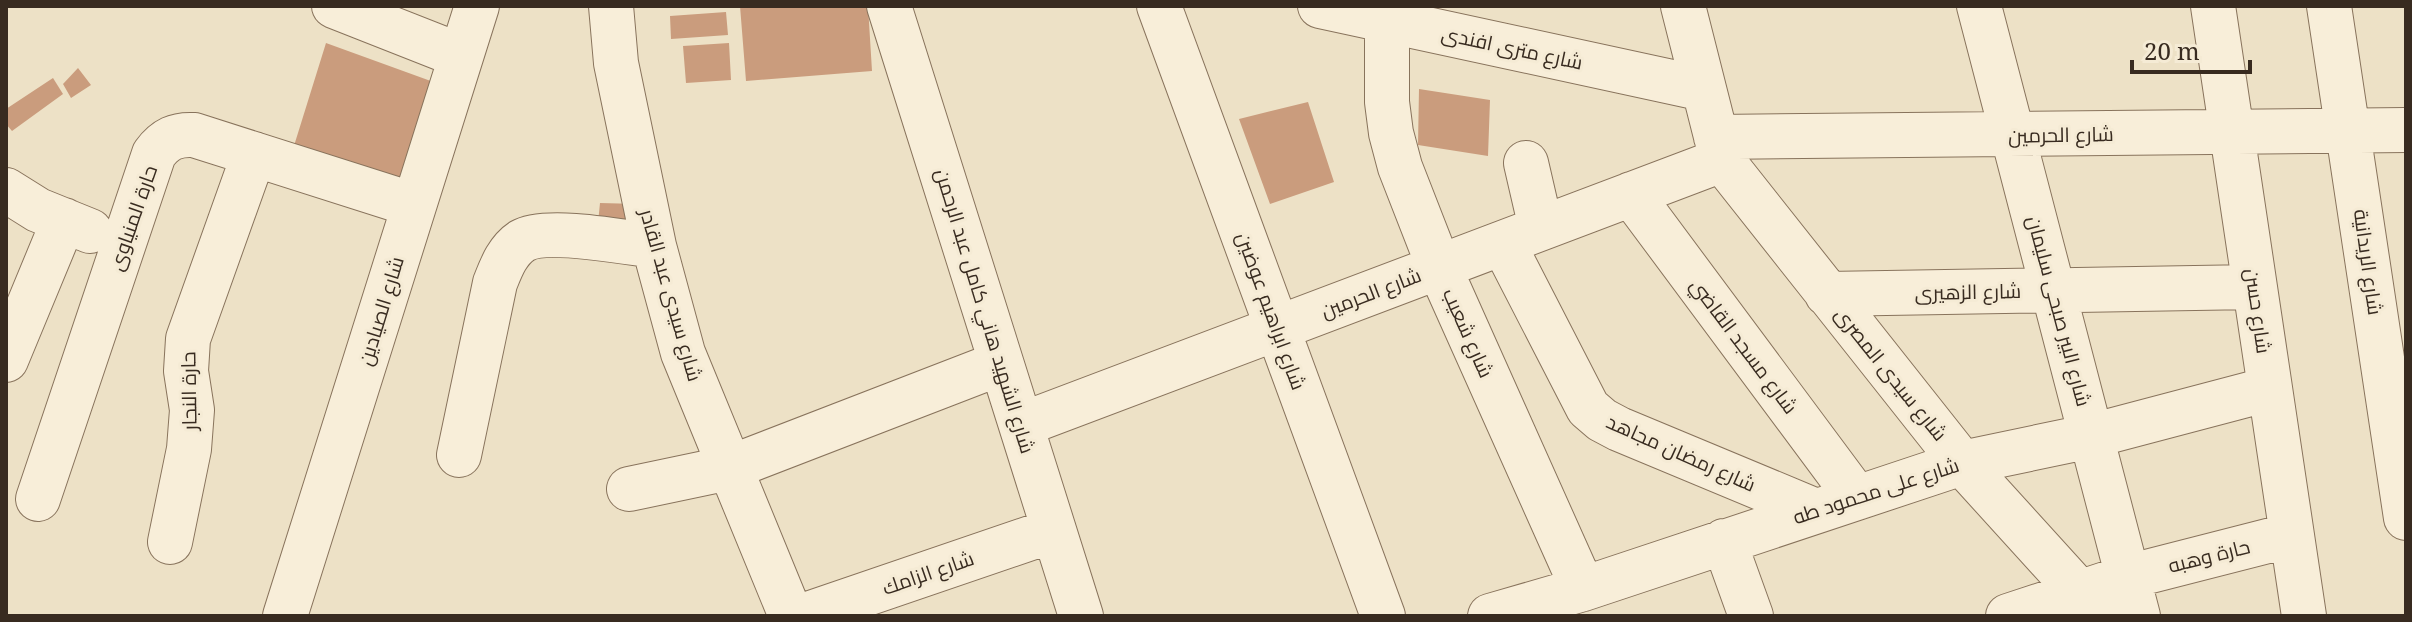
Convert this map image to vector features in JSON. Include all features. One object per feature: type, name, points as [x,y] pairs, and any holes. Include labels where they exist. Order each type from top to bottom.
[{"type":"street","points":[[334,6],[461,56]]},
{"type":"street","name":"شارع الصيادين","points":[[294,612],[414,205],[477,6]]},
{"type":"street","name":"شارع سيدى عبد القادر","points":[[611,6],[616,63],[654,246],[683,353],[791,616]]},
{"type":"street","name":"شارع الشهيد هاني كامل عبد الرحمن","points":[[889,6],[1081,616]]},
{"type":"street","name":"شارع ابراهيم عوضين","points":[[1159,6],[1383,616]]},
{"type":"street","name":"شارع مترى افندى","points":[[1320,6],[1389,13],[1704,89]]},
{"type":"street","points":[[1683,6],[1719,148]]},
{"type":"street","name":"شارع البير صبحى سليمان","points":[[1979,6],[2132,596]]},
{"type":"street","name":"شارع حسن","points":[[2213,6],[2304,616]]},
{"type":"street","name":"شارع الريدانية","points":[[2329,6],[2406,518]]},
{"type":"street","name":"شارع شعيب","points":[[1389,13],[1387,102],[1400,167],[1439,267],[1583,589]]},
{"type":"street","name":"شارع الحرمين","points":[[1021,425],[1631,194],[1719,148],[2013,136],[2406,130]]},
{"type":"street","name":"حارة المنياوى","points":[[38,499],[154,154],[161,144],[183,134],[194,135],[414,205]]},
{"type":"street","name":"شارع سيدى المصرى","points":[[1719,148],[1827,294],[1962,463],[2091,604]]},
{"type":"street","name":"حارة النجار","points":[[170,542],[197,466],[186,371],[188,339],[254,154]]},
{"type":"street","name":"شارع رمضان مجاهد","points":[[1526,163],[1522,236],[1588,408],[1619,429],[1816,511]]},
{"type":"street","points":[[6,190],[38,210],[124,244]]},
{"type":"street","name":"شارع مسجد القاضي","points":[[1631,194],[1857,498]]},
{"type":"street","points":[[6,360],[64,220]]},
{"type":"street","points":[[459,455],[495,283],[505,258],[523,240],[557,235],[654,246]]},
{"type":"street","name":"شارع الزهيرى","points":[[1827,294],[2254,287]]},
{"type":"street","points":[[629,489],[729,468],[1001,363]]},
{"type":"street","name":"شارع على محمود طه","points":[[1490,616],[1583,589],[1962,463],[2091,436],[2269,389]]},
{"type":"street","name":"شارع الزامك","points":[[802,616],[1054,530]]},
{"type":"street","name":"حارة وهبه","points":[[2008,616],[2132,596],[2291,535]]},
{"type":"street","points":[[1724,541],[1751,616]]},
{"type":"building","points":[[740,6],[868,6],[872,71],[746,81]]},
{"type":"building","points":[[726,12],[728,35],[671,39],[670,16]]},
{"type":"building","points":[[326,43],[439,84],[405,184],[293,149]]},
{"type":"building","points":[[729,43],[731,80],[686,83],[683,46]]},
{"type":"building","points":[[78,68],[91,85],[71,98],[63,84]]},
{"type":"building","points":[[53,78],[63,94],[12,131],[6,124],[6,109]]},
{"type":"building","points":[[1419,89],[1490,100],[1488,156],[1418,145]]},
{"type":"building","points":[[1308,102],[1334,182],[1270,204],[1239,119]]},
{"type":"building","points":[[600,203],[638,204],[641,236],[597,233]]}]
